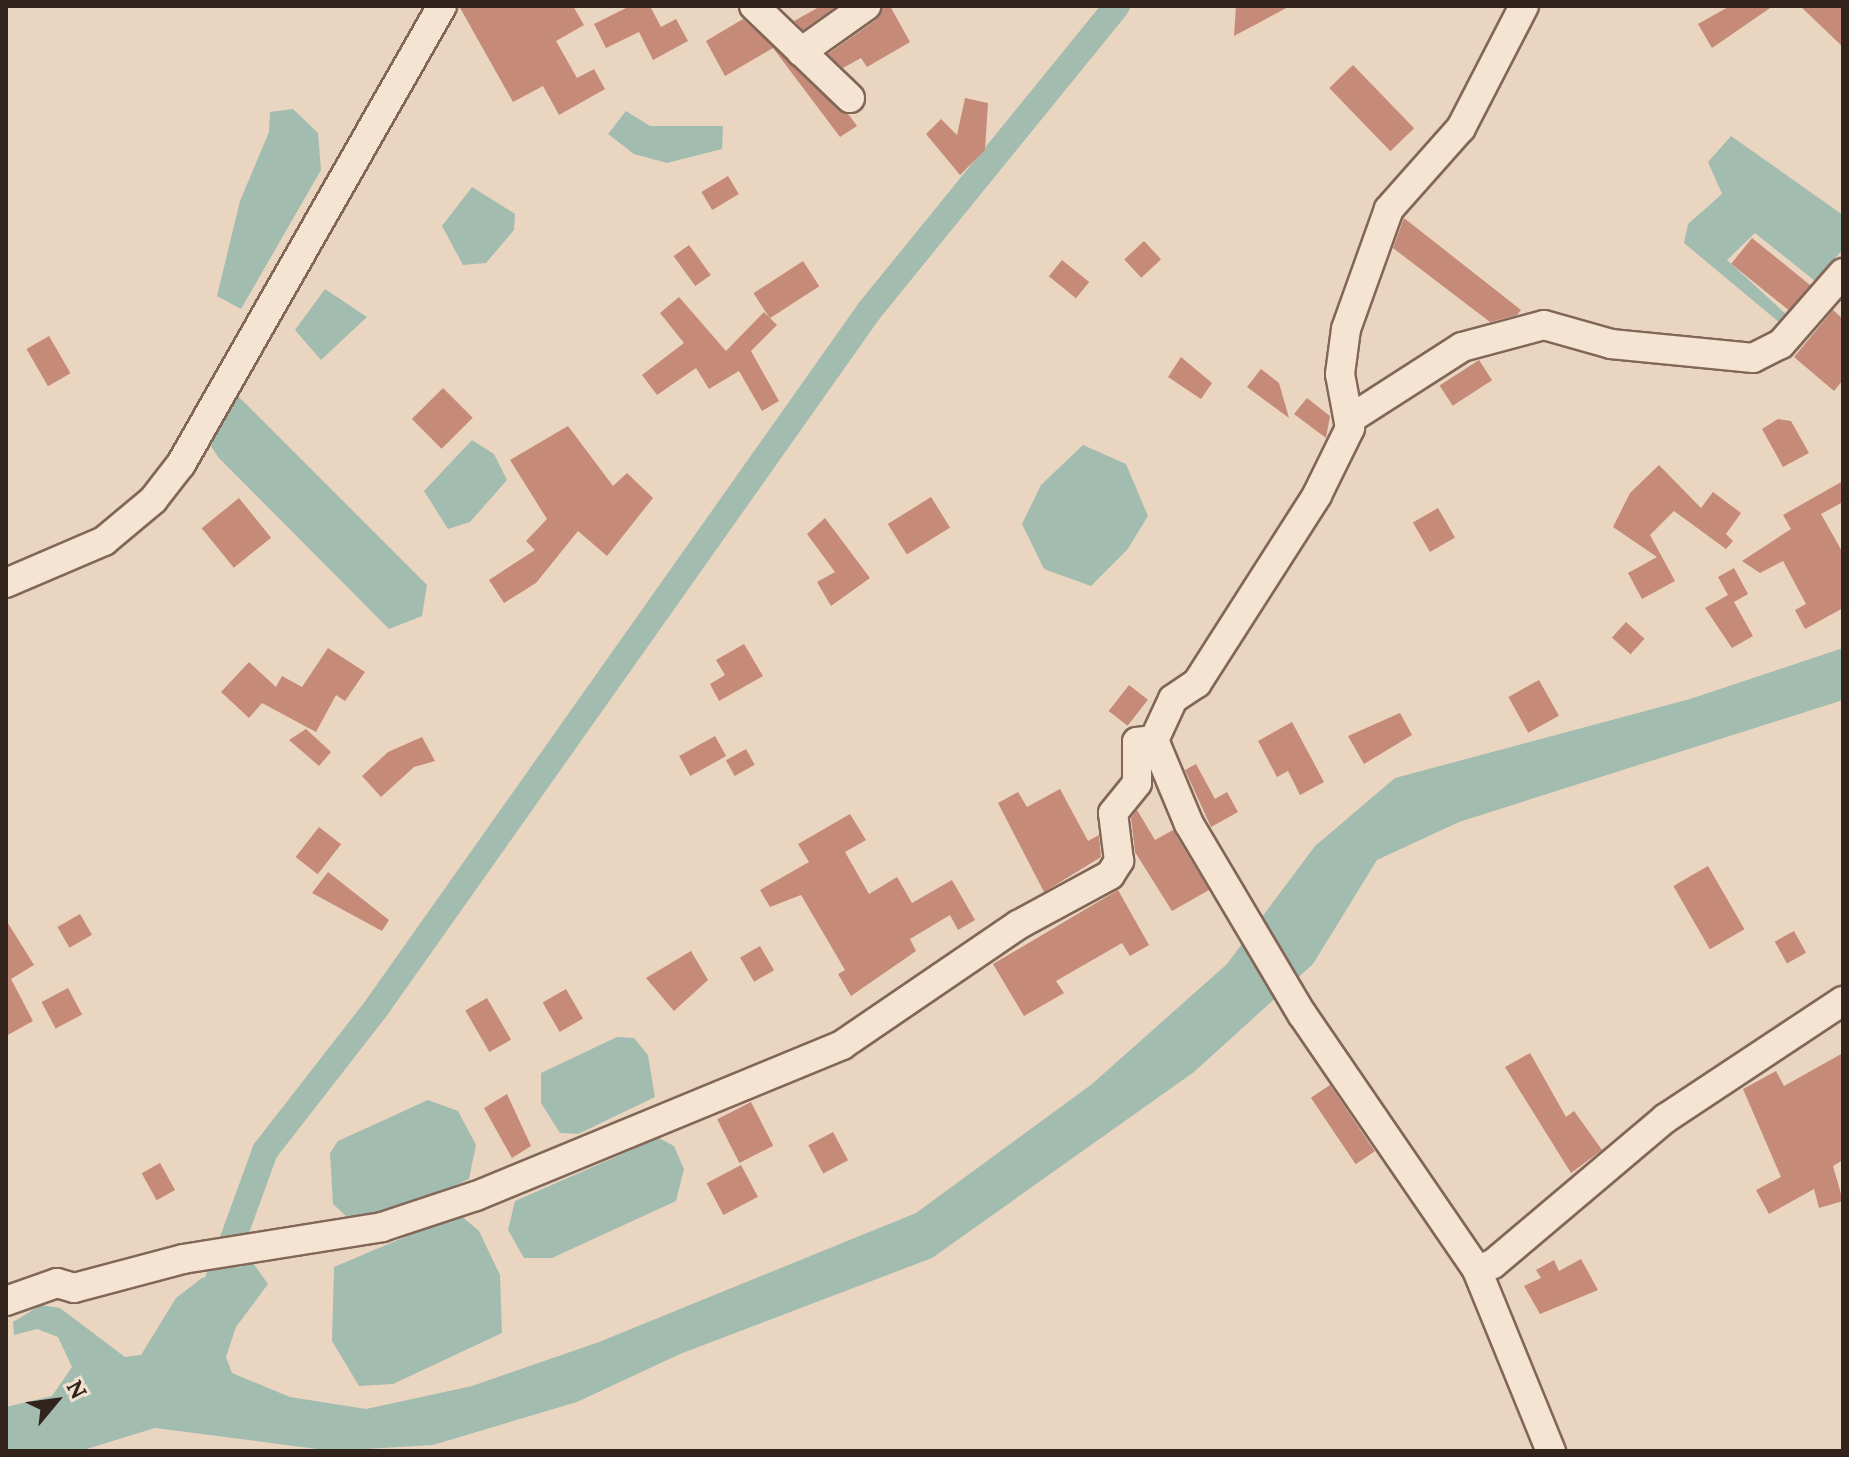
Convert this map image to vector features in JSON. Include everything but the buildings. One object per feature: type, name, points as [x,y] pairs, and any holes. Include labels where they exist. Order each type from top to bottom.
[{"type":"street","points":[[6,583],[104,541],[153,500],[181,464],[442,6]]},
{"type":"street","points":[[754,6],[850,98]]},
{"type":"street","points":[[801,52],[866,6]]},
{"type":"street","points":[[1524,6],[1461,128],[1382,223],[1342,349],[1350,419],[1317,495],[1197,683],[1173,699],[1154,740],[1189,824],[1247,924],[1302,1014],[1477,1270],[1551,1451]]},
{"type":"street","points":[[1350,419],[1462,347],[1544,325],[1611,344],[1753,358],[1781,344],[1843,273]]},
{"type":"street","points":[[6,1301],[57,1283],[100,1283],[183,1259],[382,1227],[476,1196],[842,1045],[1018,925],[1110,875],[1119,861],[1113,813],[1137,783],[1137,742],[1154,740]]},
{"type":"street","points":[[1477,1270],[1493,1264],[1666,1118],[1843,1001]]},
{"type":"shaded area","points":[[293,109],[318,133],[321,170],[241,309],[217,296],[240,201],[269,132],[270,112]]},
{"type":"shaded area","points":[[626,111],[650,126],[723,126],[722,149],[667,163],[634,154],[608,134]]},
{"type":"shaded area","points":[[1731,136],[1843,215],[1843,249],[1815,281],[1755,233],[1727,260],[1786,314],[1780,323],[1684,243],[1688,224],[1722,194],[1708,162]]},
{"type":"shaded area","points":[[472,187],[515,214],[514,230],[486,263],[463,265],[442,226]]},
{"type":"shaded area","points":[[325,289],[367,317],[321,360],[295,330]]},
{"type":"shaded area","points":[[236,394],[427,585],[422,616],[389,629],[218,457],[209,443]]},
{"type":"shaded area","points":[[472,440],[494,454],[507,480],[470,522],[448,529],[424,491]]},
{"type":"shaded area","points":[[1083,445],[1126,464],[1148,516],[1127,550],[1091,586],[1044,569],[1022,524],[1041,485]]},
{"type":"shaded area","points":[[1843,648],[1843,700],[1459,822],[1377,860],[1313,964],[1194,1072],[932,1258],[680,1354],[577,1402],[433,1445],[332,1451],[155,1428],[80,1451],[6,1451],[6,1407],[52,1396],[72,1367],[58,1337],[37,1329],[14,1335],[13,1322],[41,1305],[60,1308],[125,1357],[141,1355],[176,1298],[202,1278],[253,1263],[268,1284],[236,1327],[226,1357],[232,1373],[290,1397],[366,1409],[472,1386],[599,1342],[916,1213],[1092,1084],[1227,964],[1315,846],[1395,778],[1690,699]]},
{"type":"shaded area","points":[[617,1037],[634,1038],[648,1055],[655,1097],[578,1134],[560,1133],[541,1103],[541,1073]]},
{"type":"shaded area","points":[[428,1100],[458,1111],[476,1145],[469,1179],[390,1216],[347,1217],[333,1204],[330,1153],[338,1141]]},
{"type":"shaded area","points":[[659,1138],[674,1146],[684,1169],[676,1201],[552,1258],[524,1258],[508,1230],[515,1201]]},
{"type":"shaded area","points":[[459,1214],[479,1231],[500,1275],[502,1333],[393,1384],[359,1386],[332,1341],[334,1267]]},
{"type":"waterway","points":[[209,1305],[265,1151],[377,1007],[869,311],[1117,6]]}]
